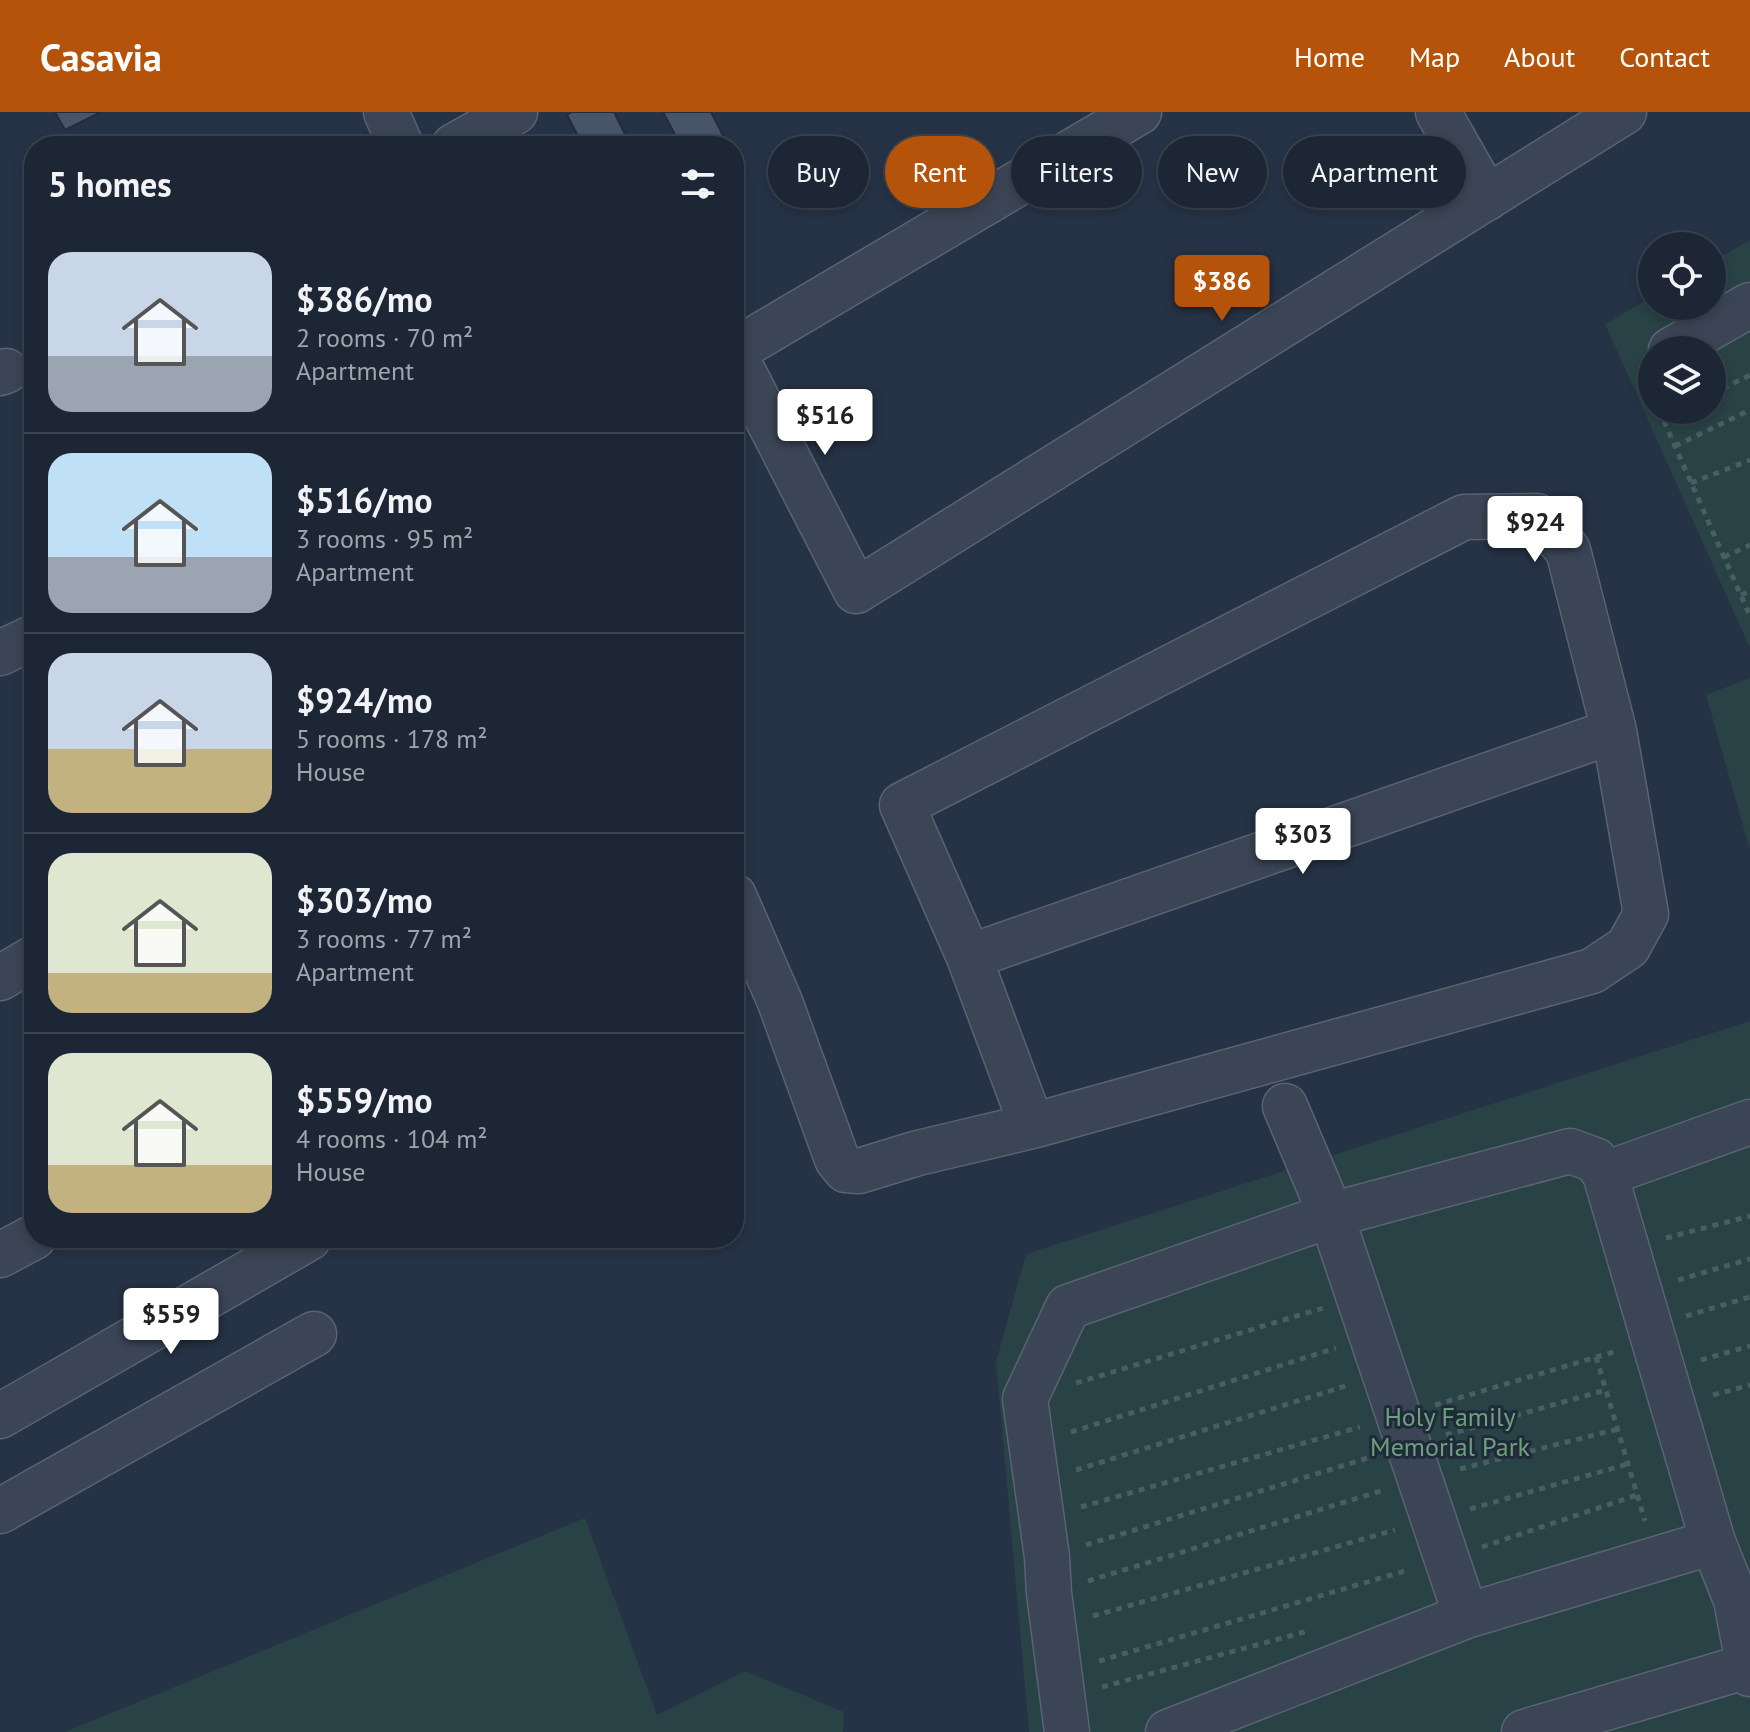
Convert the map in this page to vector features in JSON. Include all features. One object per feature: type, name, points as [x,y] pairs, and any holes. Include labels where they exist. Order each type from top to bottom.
[{"type":"street","points":[[386,112],[397,136]]},
{"type":"street","points":[[744,346],[1139,112]]},
{"type":"street","points":[[1438,112],[1487,198]]},
{"type":"street","points":[[744,372],[856,591],[1624,112]]},
{"type":"street","points":[[471,136],[508,114]]},
{"type":"street","points":[[1695,336],[1750,305]]},
{"type":"street","points":[[744,919],[780,1002],[837,1159],[846,1170],[859,1171],[918,1153],[1032,1126],[1592,971],[1628,947],[1646,914],[1614,731],[1568,550],[1537,516],[1464,517],[902,805],[969,957],[1032,1126]]},
{"type":"street","points":[[0,653],[24,642]]},
{"type":"street","points":[[969,957],[1614,731]]},
{"type":"street","points":[[0,978],[24,964]]},
{"type":"street","points":[[1285,1106],[1331,1215],[1466,1616]]},
{"type":"street","points":[[1605,1174],[1750,1122]]},
{"type":"street","points":[[1067,1732],[1025,1399],[1068,1307],[1331,1215],[1570,1151],[1595,1160],[1605,1174],[1713,1542],[1736,1600],[1749,1670],[1524,1732]]},
{"type":"street","points":[[0,1255],[24,1242]]},
{"type":"street","points":[[0,1416],[292,1248]]},
{"type":"street","points":[[0,1511],[314,1334]]},
{"type":"street","points":[[1168,1732],[1466,1616],[1713,1542]]},
{"type":"path","points":[[1726,387],[1750,375]]},
{"type":"path","points":[[1675,446],[1750,410]]},
{"type":"path","points":[[1666,424],[1750,616]]},
{"type":"path","points":[[1691,483],[1750,460]]},
{"type":"path","points":[[1724,557],[1750,545]]},
{"type":"path","points":[[1741,595],[1750,591]]},
{"type":"path","points":[[1626,1248],[1750,1216]]},
{"type":"path","points":[[1652,1332],[1750,1259]]},
{"type":"path","points":[[1043,1537],[1421,1484],[1596,1357],[1652,1332],[1750,1297]]},
{"type":"path","points":[[1652,1332],[1750,1346]]},
{"type":"path","points":[[1025,1399],[1371,1336]]},
{"type":"path","points":[[1043,1537],[1371,1336]]},
{"type":"path","points":[[1043,1537],[1371,1336]]},
{"type":"path","points":[[1596,1357],[1648,1532]]},
{"type":"path","points":[[1060,1672],[1606,1390]]},
{"type":"path","points":[[1043,1537],[1421,1484],[1618,1429]]},
{"type":"path","points":[[1043,1537],[1421,1484],[1628,1464]]},
{"type":"path","points":[[1043,1537],[1421,1484],[1637,1495]]},
{"type":"green space","points":[[1750,240],[1750,648],[1650,424],[1726,424],[1726,336],[1638,336],[1638,398],[1605,324],[1638,305],[1638,320],[1726,320],[1726,254]]},
{"type":"green space","points":[[1750,678],[1750,850],[1706,695]]},
{"type":"green space","name":"Holy Family Memorial Park","points":[[1750,1021],[1750,1732],[1029,1732],[996,1362],[1026,1254]]},
{"type":"green space","points":[[585,1518],[657,1715],[745,1671],[844,1712],[843,1732],[65,1732]]},
{"type":"building","points":[[55,112],[101,112],[65,130]]},
{"type":"building","points":[[572,112],[614,112],[626,136],[578,136],[567,115]]},
{"type":"building","points":[[663,112],[711,112],[723,136],[676,136]]}]
